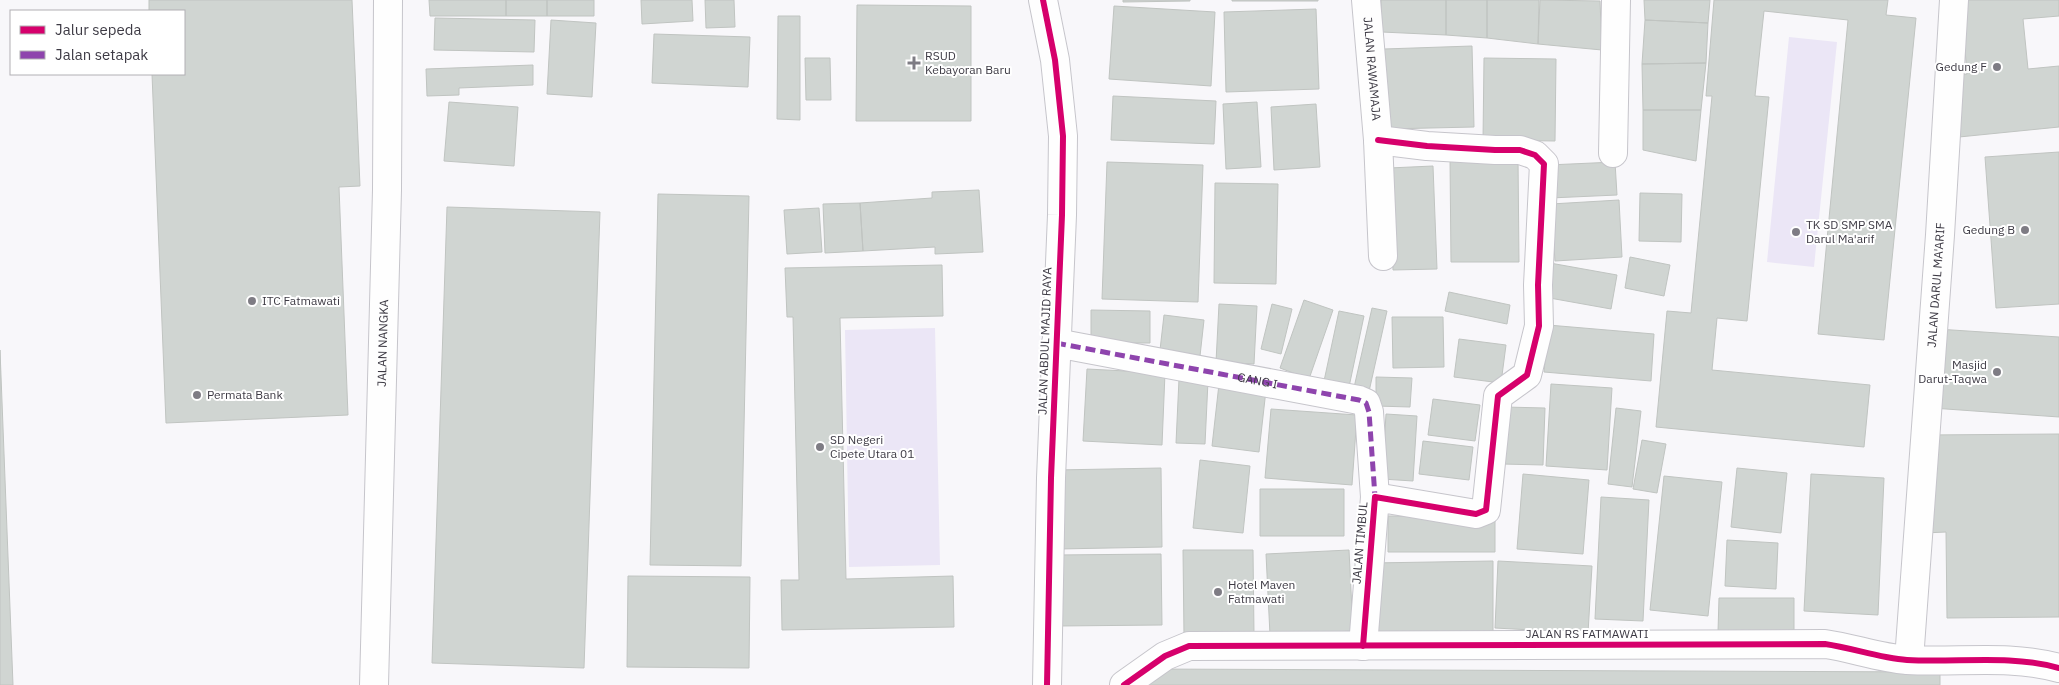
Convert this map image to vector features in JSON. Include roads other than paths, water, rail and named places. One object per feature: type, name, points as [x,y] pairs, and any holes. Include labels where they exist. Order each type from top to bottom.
[{"type":"street","name":"JALAN NANGKA","points":[[374,685],[387,190],[388,0]]},
{"type":"street","name":"JALAN ABDUL MAJID RAYA","points":[[1043,0],[1055,60],[1063,136],[1062,214],[1051,478],[1047,685]]},
{"type":"street","name":"JALAN RAWAMAJA","points":[[1366,0],[1378,140],[1383,256]]},
{"type":"street","points":[[1613,153],[1616,0]]},
{"type":"street","name":"JALAN DARUL MA'ARIF","points":[[1909,660],[1940,235],[1954,0]]},
{"type":"street","name":"JALAN TIMBUL","points":[[1363,646],[1375,497],[1476,514],[1486,510],[1498,396],[1527,375],[1539,326],[1538,285],[1544,164],[1535,155],[1520,150],[1427,146],[1378,140]]},
{"type":"street","name":"GANG I","points":[[1056,343],[1359,400],[1366,403],[1369,412],[1375,497]]},
{"type":"street","name":"JALAN RS FATMAWATI","points":[[1124,685],[1165,656],[1189,646],[1825,644],[1848,647],[1880,658],[1909,660],[2026,660],[2059,668]]},
{"type":"place","name":"RSUD Kebayoran Baru","points":[[914,63]]},
{"type":"place","name":"Gedung F","points":[[1997,67]]},
{"type":"place","name":"Gedung B","points":[[2025,230]]},
{"type":"place","name":"TK SD SMP SMA Darul Ma'arif","points":[[1796,232]]},
{"type":"place","name":"ITC Fatmawati","points":[[252,301]]},
{"type":"place","name":"Masjid Darut-Taqwa","points":[[1997,372]]},
{"type":"place","name":"Permata Bank","points":[[197,395]]},
{"type":"place","name":"SD Negeri Cipete Utara 01","points":[[820,447]]},
{"type":"place","name":"Hotel Maven Fatmawati","points":[[1218,592]]}]
